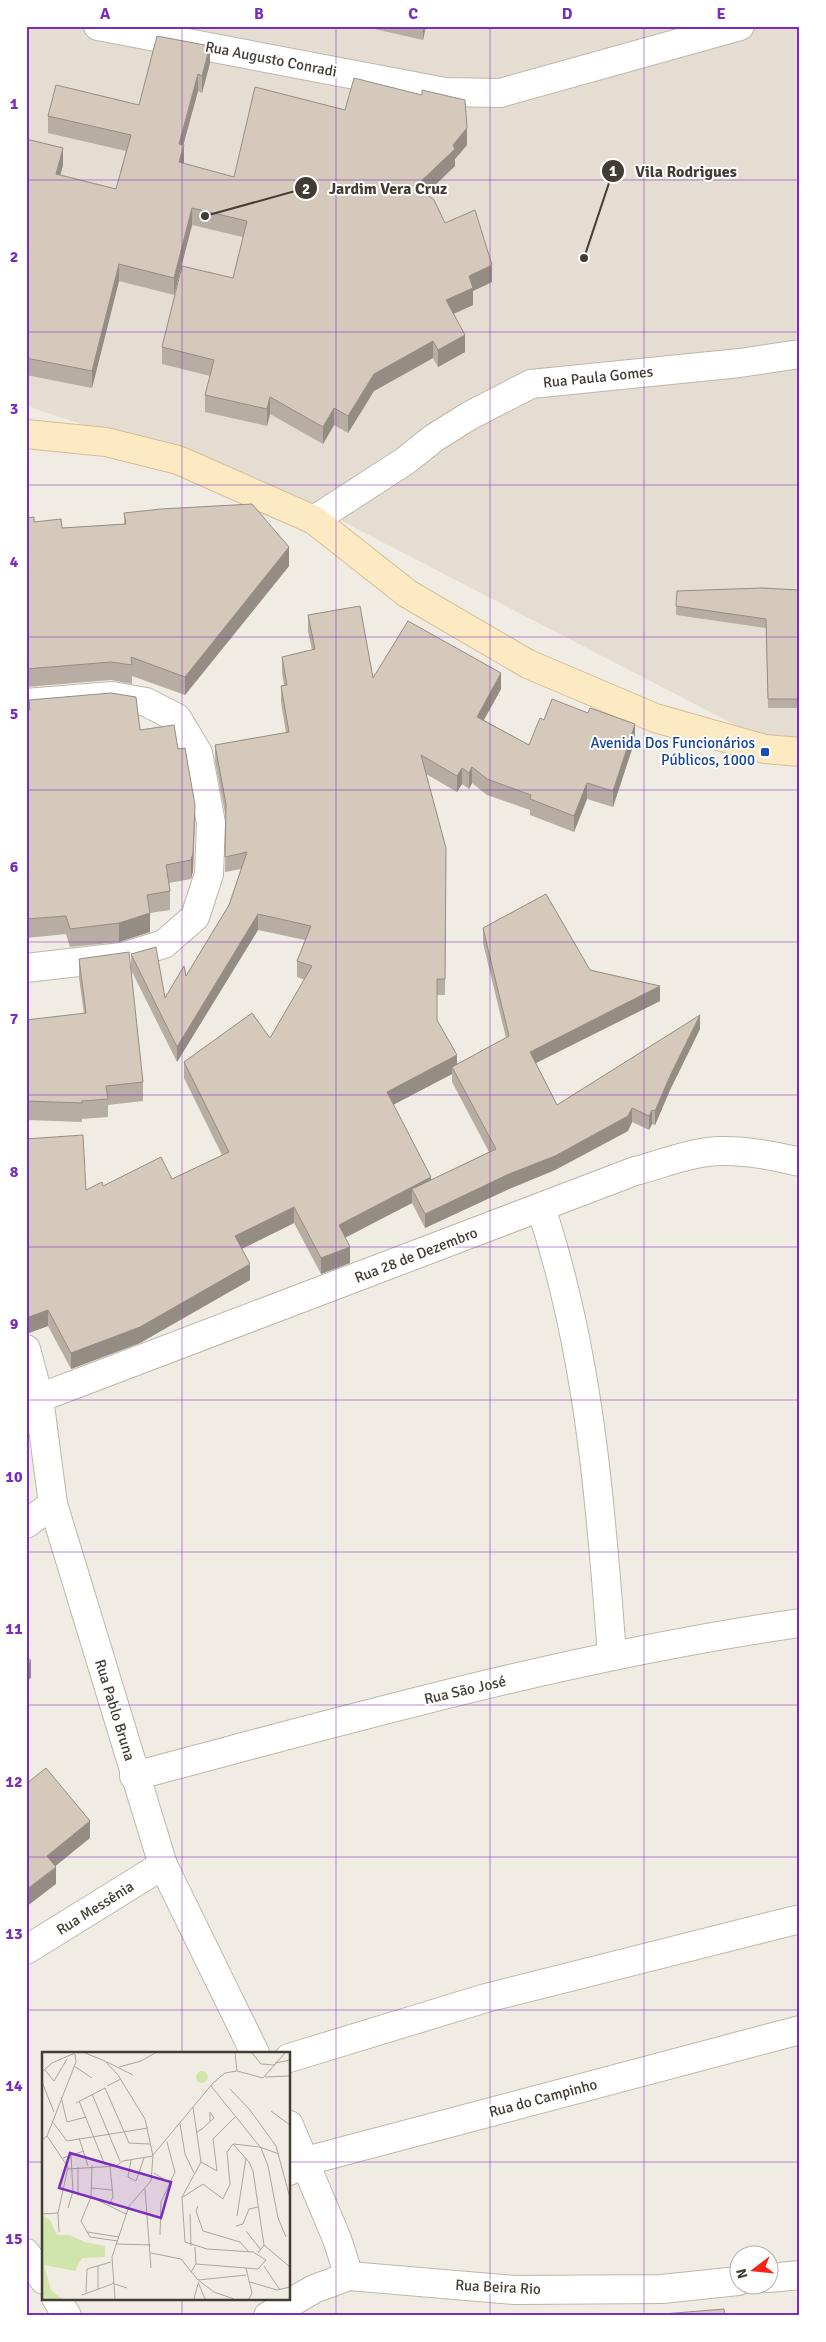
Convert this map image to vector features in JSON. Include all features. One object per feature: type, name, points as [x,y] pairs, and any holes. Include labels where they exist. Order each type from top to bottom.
[{"type":"street","name":"Rua Augusto Conradi","points":[[98,26],[445,92],[500,93],[740,26]]},
{"type":"street","name":"Rua Paula Gomes","points":[[314,520],[405,461],[434,438],[469,416],[531,384],[740,363],[800,354]]},
{"type":"street","points":[[26,434],[106,442],[178,460],[314,520],[408,594],[528,664],[656,718],[765,749],[800,752]]},
{"type":"street","points":[[26,702],[112,696],[146,702],[177,718],[198,753],[211,823],[209,874],[195,917],[164,944],[122,957],[26,968]]},
{"type":"street","name":"Rua 28 de Dezembro","points":[[39,1398],[635,1171],[687,1156],[718,1151],[765,1154],[800,1162]]},
{"type":"street","points":[[540,1208],[557,1256],[582,1377],[600,1501],[612,1656]]},
{"type":"street","name":"Rua Pablo Bruna","points":[[26,1350],[39,1398],[53,1504],[134,1776],[163,1865],[255,2052]]},
{"type":"street","points":[[26,1524],[53,1504]]},
{"type":"street","name":"Rua São José","points":[[134,1776],[418,1702],[612,1656],[719,1634],[800,1623]]},
{"type":"street","name":"Rua Messênia","points":[[26,1950],[163,1865]]},
{"type":"street","points":[[290,2058],[486,1998],[800,1919]]},
{"type":"street","name":"Rua do Campinho","points":[[297,2166],[800,2030]]},
{"type":"street","points":[[290,2130],[297,2166],[337,2238],[349,2276]]},
{"type":"street","points":[[26,2253],[42,2277]]},
{"type":"street","points":[[778,2277],[800,2275]]},
{"type":"street","name":"Rua Beira Rio","points":[[268,2316],[314,2289],[349,2276],[515,2290],[662,2289],[728,2282]]},
{"type":"shaded area","points":[[26,26],[800,26],[800,752],[785,751],[282,490],[26,406]]},
{"type":"building","points":[[157,36],[210,46],[202,76],[198,74],[179,144],[184,145],[179,162],[234,177],[255,87],[345,110],[354,78],[422,95],[422,90],[465,100],[467,128],[453,145],[455,149],[416,186],[434,200],[445,223],[475,210],[492,265],[469,276],[473,288],[446,300],[465,335],[438,350],[433,341],[374,374],[348,416],[334,408],[323,427],[270,397],[267,409],[205,395],[214,360],[162,347],[182,266],[233,278],[247,221],[192,208],[174,278],[119,264],[92,371],[26,358],[26,139],[63,148],[56,174],[116,189],[131,135],[48,116],[56,85],[139,105]]},
{"type":"building","points":[[252,504],[289,547],[185,677],[131,657],[132,665],[111,662],[26,669],[26,518],[34,517],[34,522],[61,519],[62,528],[126,524],[124,513]]},
{"type":"building","points":[[762,588],[800,590],[800,699],[768,699],[766,619],[676,606],[677,591]]},
{"type":"building","points":[[360,606],[373,678],[408,621],[501,673],[477,717],[529,745],[540,718],[544,720],[552,699],[588,713],[590,708],[635,724],[613,791],[587,783],[574,816],[530,799],[531,795],[487,779],[472,767],[469,773],[462,768],[457,776],[421,755],[446,848],[445,979],[437,979],[437,1020],[457,1055],[387,1092],[431,1177],[339,1225],[350,1247],[321,1258],[294,1207],[235,1236],[250,1264],[140,1327],[71,1353],[48,1310],[26,1318],[26,1226],[29,1225],[26,1219],[26,1139],[83,1135],[86,1190],[102,1182],[103,1186],[161,1157],[172,1179],[229,1152],[184,1062],[252,1013],[270,1038],[312,966],[297,961],[311,926],[258,914],[177,1047],[131,954],[156,947],[165,998],[184,966],[186,976],[229,905],[247,852],[225,857],[226,804],[215,745],[289,732],[281,686],[287,685],[282,657],[315,649],[308,615]]},
{"type":"building","points":[[111,693],[136,697],[140,730],[174,725],[178,749],[185,748],[195,805],[191,860],[166,865],[170,891],[147,895],[150,913],[119,923],[70,929],[66,916],[26,919],[26,711],[30,710],[29,700]]},
{"type":"building","points":[[546,894],[590,970],[660,986],[530,1052],[557,1105],[700,1015],[655,1111],[652,1110],[649,1116],[632,1108],[628,1116],[555,1156],[509,1174],[425,1214],[412,1189],[496,1149],[452,1067],[509,1036],[483,928]]},
{"type":"building","points":[[129,952],[143,1082],[106,1086],[108,1099],[82,1101],[82,1103],[26,1101],[26,1020],[86,1013],[79,959]]},
{"type":"building","points":[[26,1655],[31,1661],[26,1664]]},
{"type":"building","points":[[46,1768],[90,1821],[47,1856],[56,1867],[26,1890],[26,1784]]},
{"type":"building","points":[[724,2309],[725,2316],[651,2315]]},
{"type":"place","name":"Jardim Vera Cruz","points":[[205,216]]},
{"type":"place","name":"Vila Rodrigues","points":[[584,258]]},
{"type":"place","name":"Avenida Dos Funcionários Públicos, 1000","points":[[765,752]]}]
